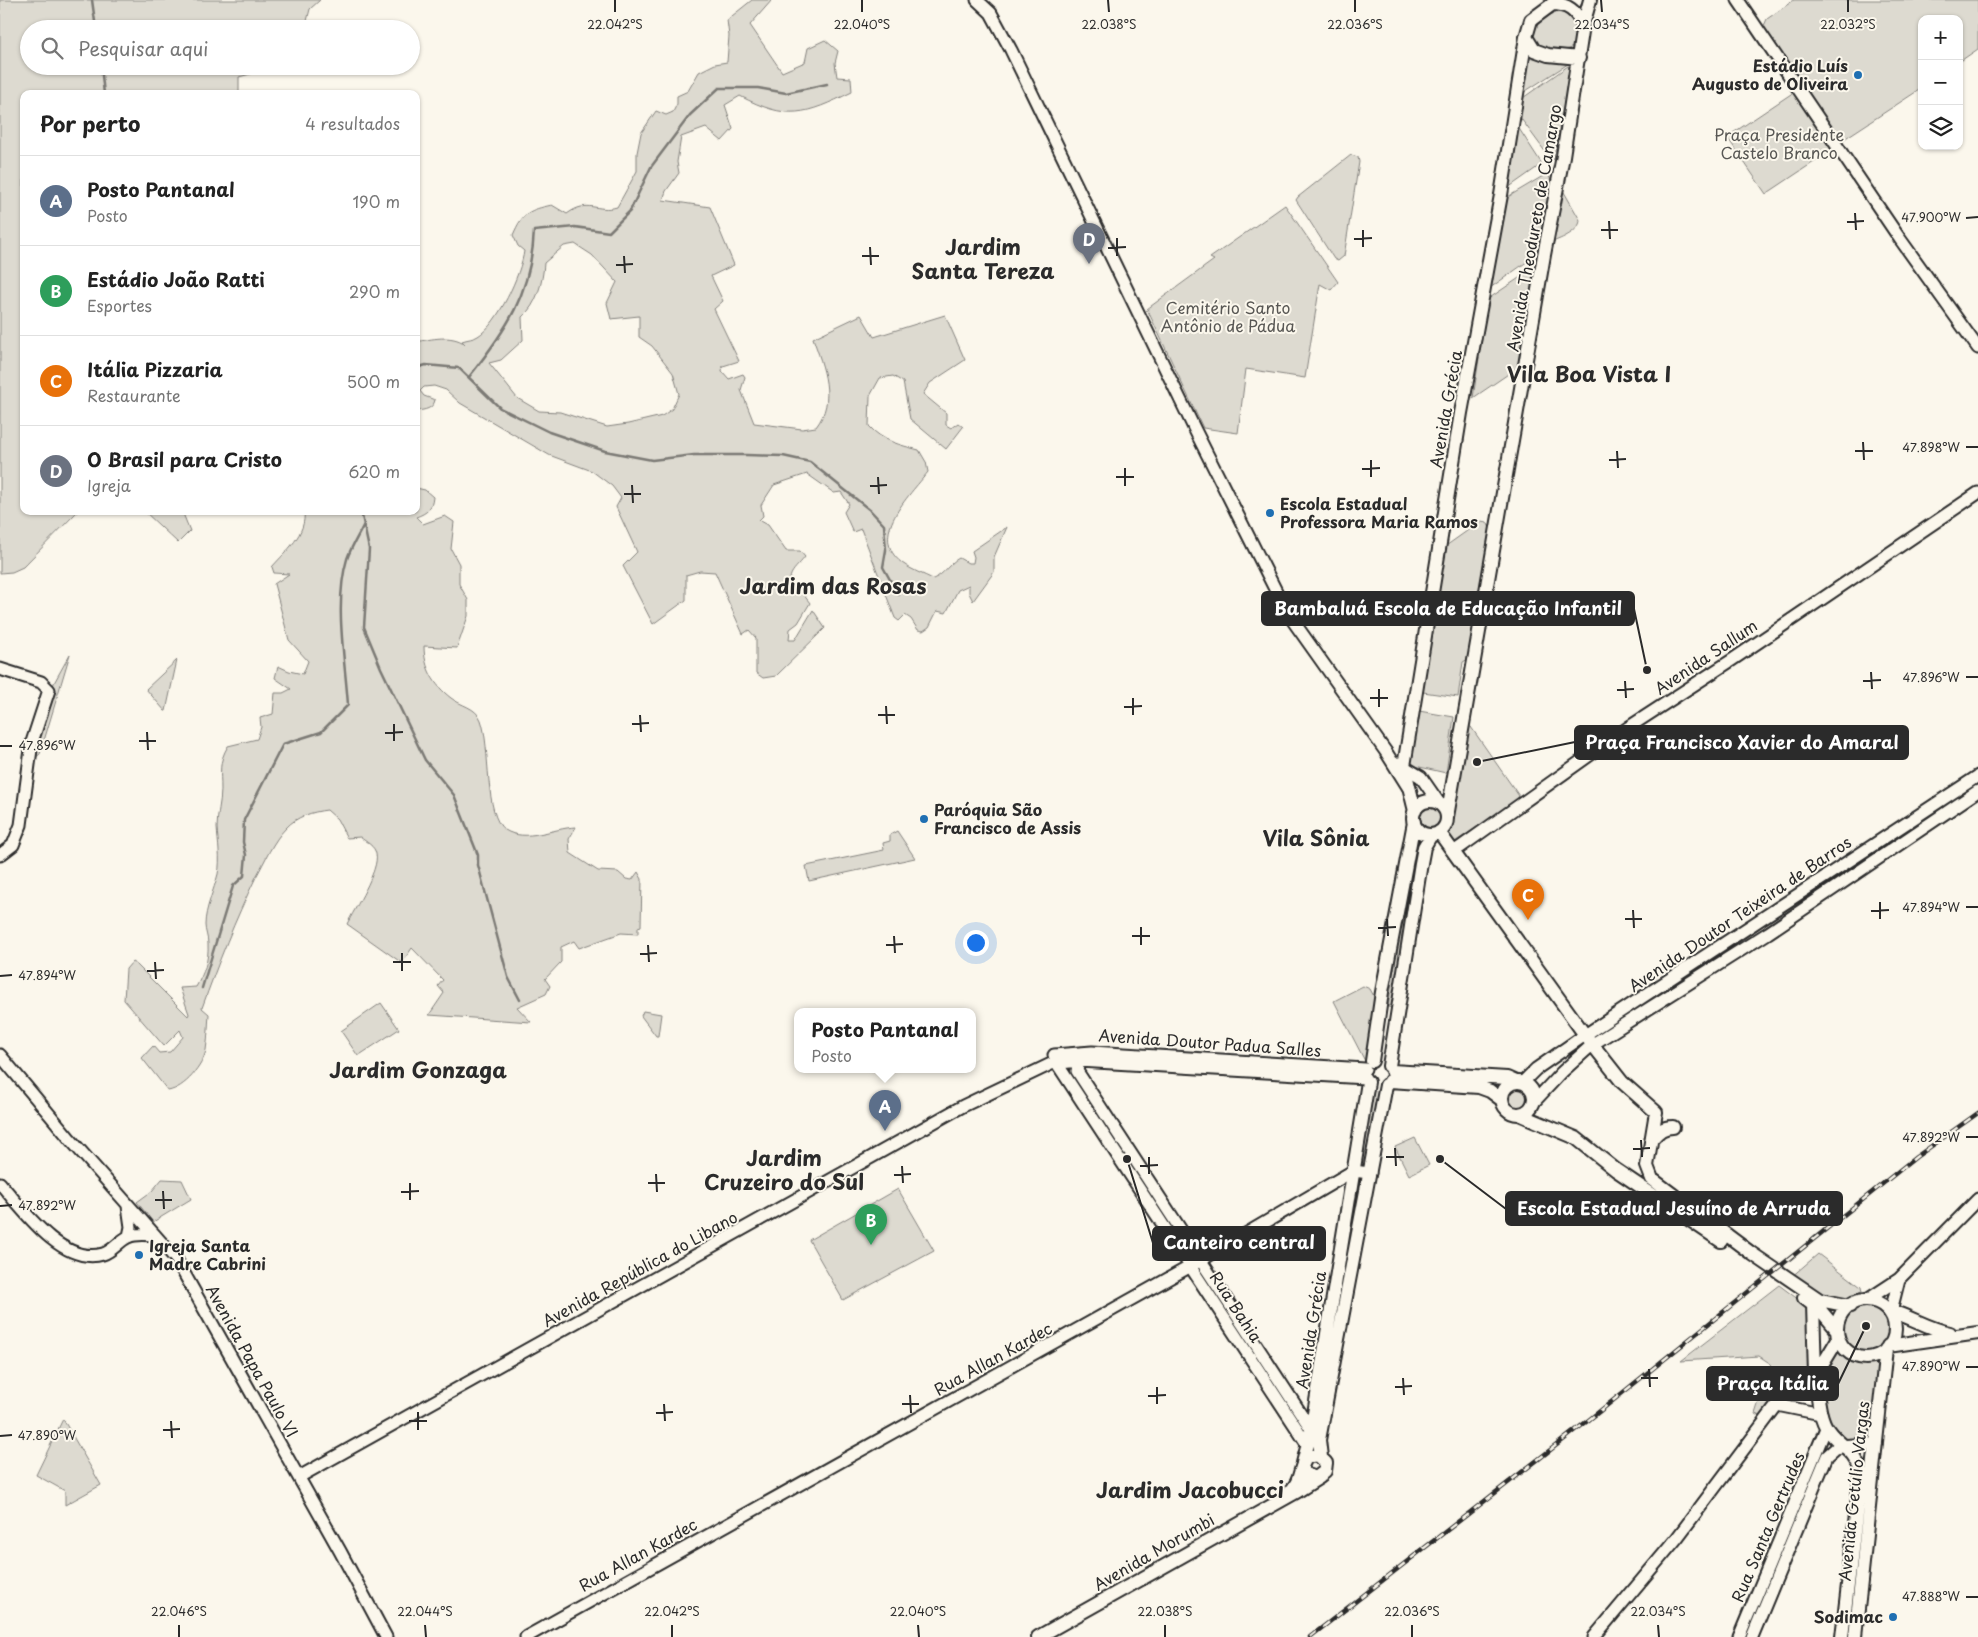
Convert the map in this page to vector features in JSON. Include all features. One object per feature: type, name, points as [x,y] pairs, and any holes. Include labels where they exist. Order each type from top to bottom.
[{"type":"main road","points":[[1583,25],[1576,13],[1555,2],[1531,20],[1526,37],[1534,50],[1579,58],[1583,25],[1590,0]]},
{"type":"main road","name":"Avenida Grécia","points":[[1321,1457],[1315,1436],[1353,1171],[1368,1073],[1414,816],[1413,798],[1408,787],[1404,766],[1461,413],[1501,195],[1526,37]]},
{"type":"main road","name":"Avenida Theodureto de Camargo","points":[[1447,816],[1579,58]]},
{"type":"main road","points":[[1435,833],[1444,827],[1447,816],[1446,811],[1439,803],[1426,801],[1414,816],[1418,830],[1435,833],[1455,851],[1589,1040],[1622,1082],[1656,1112],[1648,1166],[1652,1179],[1751,1254],[1820,1300],[1850,1306]]},
{"type":"main road","name":"Avenida Grécia","points":[[1303,1465],[1307,1444],[1315,1436],[1389,1076],[1397,1011],[1424,847],[1435,833]]},
{"type":"main road","points":[[1404,873],[1409,876],[1420,875]]},
{"type":"main road","points":[[1382,992],[1400,994]]},
{"type":"main road","points":[[1379,1009],[1397,1011]]},
{"type":"main road","points":[[1389,1076],[1383,1061],[1368,1073],[1376,1087],[1389,1076],[1507,1078],[1520,1082],[1533,1091],[1533,1103],[1527,1111],[1519,1114]]},
{"type":"main road","points":[[1389,1076],[1480,1087],[1490,1091],[1502,1100],[1508,1111],[1576,1138],[1616,1170],[1813,1304],[1837,1334],[1843,1347],[1859,1357],[1869,1357],[1887,1347],[1957,1334],[1978,1333]]},
{"type":"main road","points":[[1502,1100],[1505,1088],[1520,1082]]},
{"type":"main road","points":[[1652,1139],[1659,1131],[1666,1127],[1673,1127]]},
{"type":"main road","points":[[1815,1376],[1837,1334],[1842,1313],[1850,1306],[1867,1300],[1880,1303],[1891,1311],[1926,1326],[1957,1334]]},
{"type":"main road","points":[[1813,1304],[1815,1376],[1821,1414],[1826,1428]]},
{"type":"main road","points":[[1887,1347],[1893,1338],[1895,1328],[1891,1311]]},
{"type":"main road","name":"Avenida Getúlio Vargas","points":[[1855,1637],[1887,1347]]},
{"type":"main road","name":"Avenida Getúlio Vargas","points":[[1826,1428],[1858,1460],[1861,1470],[1842,1637]]},
{"type":"main road","points":[[1846,1446],[1876,1444]]},
{"type":"main road","points":[[1310,1455],[1321,1457],[1326,1467],[1320,1477],[1308,1476],[1303,1465],[1310,1455]]},
{"type":"main road","name":"Avenida Morumbi","points":[[1286,1496],[1300,1478],[1303,1465]]},
{"type":"main road","name":"Avenida Morumbi","points":[[1038,1637],[1286,1496],[1304,1488],[1320,1477]]},
{"type":"street","points":[[977,0],[991,13],[1011,50],[1192,424],[1286,611],[1386,752],[1408,787]]},
{"type":"street","points":[[1738,0],[1841,152],[1978,348]]},
{"type":"street","name":"Avenida Sallum","points":[[1455,851],[1629,727],[1732,660],[1978,493]]},
{"type":"street","points":[[0,669],[41,682],[49,690],[32,742],[21,825],[13,845],[0,856]]},
{"type":"street","points":[[1391,762],[1404,766],[1425,781],[1439,803]]},
{"type":"street","name":"Avenida Doutor Teixeira de Barros","points":[[1533,1103],[1589,1040],[1978,776]]},
{"type":"street","name":"Avenida Doutor Teixeira de Barros","points":[[1520,1082],[1536,1068],[1589,1040],[1768,933],[1978,791]]},
{"type":"street","name":"Avenida Doutor Padua Salles","points":[[1055,1059],[1092,1052],[1368,1073]]},
{"type":"street","name":"Avenida Papa Paulo VI","points":[[0,1055],[128,1206],[155,1235],[185,1275],[299,1477],[386,1637]]},
{"type":"street","name":"Avenida Doutor Padua Salles","points":[[1055,1059],[1078,1066],[1368,1073]]},
{"type":"street","name":"Rua Bahia","points":[[1055,1059],[1307,1444]]},
{"type":"street","name":"Avenida República do Libano","points":[[299,1477],[996,1089],[1055,1059]]},
{"type":"street","points":[[1065,1077],[1068,1071],[1078,1066]]},
{"type":"street","name":"Rua Bahia","points":[[1078,1066],[1315,1436]]},
{"type":"street","points":[[1353,1171],[1370,1173]]},
{"type":"street","name":"Rua Allan Kardec","points":[[526,1637],[1202,1260],[1353,1171]]},
{"type":"street","points":[[0,1182],[39,1229],[58,1243],[73,1250],[96,1256],[106,1253],[129,1236],[155,1235]]},
{"type":"street","points":[[1867,1300],[1899,1279],[1978,1199]]},
{"type":"street","points":[[128,1206],[131,1227],[129,1236]]},
{"type":"street","points":[[1891,1311],[1899,1279]]},
{"type":"street","points":[[1594,1637],[1677,1538],[1777,1405],[1783,1398],[1815,1376]]},
{"type":"street","points":[[1777,1405],[1821,1414]]},
{"type":"street","name":"Rua Santa Gertrudes","points":[[1740,1637],[1826,1428]]},
{"type":"street","name":"Rua Santa Gertrudes","points":[[1752,1637],[1827,1456],[1836,1448],[1846,1446]]},
{"type":"green space","points":[[0,0],[320,0],[310,9],[307,20],[20,20],[20,75],[246,75],[239,77],[239,90],[20,90],[20,515],[74,515],[23,567],[12,572],[0,573]]},
{"type":"green space","points":[[752,0],[772,0],[750,25],[782,72],[805,62],[808,48],[825,40],[838,51],[835,63],[837,77],[851,78],[852,92],[821,106],[796,112],[771,109],[740,96],[725,105],[733,129],[722,141],[706,128],[681,137],[677,162],[679,173],[666,191],[663,200],[710,207],[734,265],[711,276],[723,301],[714,309],[739,361],[723,366],[722,371],[729,379],[743,374],[745,377],[741,390],[754,423],[802,429],[816,427],[826,406],[827,395],[824,372],[813,338],[861,315],[874,337],[945,315],[965,360],[930,383],[923,394],[946,413],[946,425],[951,428],[958,423],[963,427],[946,449],[910,419],[903,382],[893,376],[880,378],[870,396],[869,426],[886,439],[919,450],[926,462],[928,472],[902,504],[895,516],[890,529],[889,541],[892,552],[902,563],[933,579],[959,558],[968,563],[973,563],[972,551],[1007,527],[994,557],[994,572],[973,601],[969,593],[969,585],[958,590],[946,613],[937,611],[929,627],[923,631],[918,630],[911,619],[905,615],[899,621],[895,618],[861,529],[853,532],[844,512],[849,504],[841,492],[834,493],[807,474],[774,485],[761,505],[763,516],[759,520],[768,525],[786,551],[800,551],[805,557],[793,571],[790,579],[793,587],[799,589],[810,603],[798,623],[790,629],[789,640],[795,640],[813,610],[825,628],[776,676],[763,678],[756,673],[756,638],[749,630],[743,634],[715,572],[700,571],[686,575],[686,600],[653,624],[623,566],[637,552],[616,507],[621,498],[612,486],[592,471],[549,455],[460,403],[446,390],[434,386],[424,387],[420,391],[420,341],[448,338],[465,344],[462,341],[476,337],[486,330],[501,310],[522,261],[524,251],[518,246],[513,235],[520,221],[532,211],[552,205],[567,214],[575,209],[587,206],[617,207],[637,171],[637,153],[641,133],[656,111],[666,115],[673,112],[677,104],[677,96],[688,91],[699,72],[715,64],[727,62],[729,36],[727,20]],"holes":[[[575,244],[592,255],[617,282],[607,303],[611,319],[639,316],[639,337],[652,346],[673,373],[679,394],[672,409],[662,416],[607,427],[560,412],[539,411],[517,398],[489,363],[501,360],[523,340],[522,317],[532,306],[538,292],[544,263],[564,246]]]},
{"type":"green space","name":"Estádio Luís Augusto de Oliveira","points":[[1794,0],[1978,0],[1978,49],[1963,59],[1963,15],[1918,15],[1918,91],[1841,141],[1838,140],[1763,28],[1767,19]]},
{"type":"green space","points":[[1559,12],[1570,14],[1575,22],[1576,30],[1573,47],[1561,52],[1538,46],[1533,35],[1536,27],[1542,20]]},
{"type":"green space","points":[[1526,49],[1571,62],[1521,94]]},
{"type":"green space","points":[[1568,66],[1570,69],[1554,159],[1552,161],[1519,116],[1520,100]]},
{"type":"green space","name":"Praça Presidente Castelo Branco","points":[[1794,92],[1832,150],[1766,194],[1727,137]]},
{"type":"green space","points":[[1516,124],[1542,164],[1508,188]]},
{"type":"green space","points":[[1351,155],[1358,157],[1359,162],[1344,256],[1338,261],[1334,259],[1296,200]]},
{"type":"green space","points":[[1548,173],[1551,181],[1538,254],[1490,288],[1506,198]]},
{"type":"green space","points":[[1560,185],[1580,220],[1574,231],[1552,242]]},
{"type":"green space","name":"Cemitério Santo Antônio de Pádua","points":[[1285,205],[1338,282],[1331,290],[1320,284],[1305,378],[1246,369],[1238,433],[1203,428],[1147,309],[1214,260],[1210,258]]},
{"type":"green space","points":[[1534,268],[1520,366],[1473,398],[1488,299]]},
{"type":"green space","points":[[420,391],[424,396],[435,400],[430,407],[420,410]]},
{"type":"green space","points":[[420,489],[425,490],[433,497],[428,510],[423,514],[416,517],[423,524],[445,516],[454,522],[451,549],[459,564],[459,584],[468,600],[468,616],[457,648],[424,646],[424,654],[428,669],[435,682],[455,701],[476,712],[481,720],[491,796],[498,822],[505,830],[513,834],[522,835],[540,834],[576,827],[569,839],[570,853],[598,871],[618,872],[626,879],[632,880],[638,872],[642,879],[641,926],[638,927],[638,934],[621,933],[579,948],[574,941],[561,947],[561,962],[545,979],[550,986],[546,994],[517,1007],[531,1022],[429,1015],[444,993],[438,986],[443,980],[412,948],[402,963],[347,924],[366,889],[374,869],[376,854],[374,849],[360,837],[347,838],[337,819],[327,810],[310,813],[295,820],[281,833],[256,877],[227,942],[202,1008],[209,1014],[207,1046],[204,1056],[197,1069],[187,1081],[181,1086],[168,1091],[142,1058],[153,1046],[159,1053],[170,1052],[183,1037],[180,1030],[164,1046],[124,1000],[126,969],[132,962],[137,965],[188,1016],[189,1014],[180,988],[196,987],[207,961],[208,939],[205,919],[219,868],[217,828],[223,757],[228,746],[257,739],[261,727],[260,718],[273,714],[275,693],[283,693],[291,689],[275,678],[278,666],[303,674],[308,661],[289,640],[274,584],[289,574],[274,573],[272,567],[299,535],[304,515],[420,515]]},
{"type":"green space","points":[[148,515],[184,515],[190,531],[178,543]]},
{"type":"green space","points":[[1481,521],[1487,522],[1491,530],[1468,659],[1463,662],[1458,697],[1423,692],[1426,669],[1424,663],[1443,548]]},
{"type":"green space","points":[[70,654],[40,754],[35,758],[33,747],[54,683]]},
{"type":"green space","points":[[177,660],[166,711],[165,711],[146,689]]},
{"type":"green space","points":[[1419,711],[1454,717],[1446,773],[1411,765]]},
{"type":"green space","points":[[1465,724],[1471,727],[1519,796],[1517,801],[1453,843],[1448,833]]},
{"type":"green space","points":[[1431,806],[1439,809],[1442,817],[1439,825],[1431,828],[1423,825],[1420,817],[1423,809]]},
{"type":"green space","points":[[897,831],[915,858],[809,881],[806,866],[884,850],[883,843],[890,841],[890,835]]},
{"type":"green space","points":[[1413,877],[1393,1008],[1388,1007],[1408,880]]},
{"type":"green space","points":[[1363,986],[1370,989],[1376,1000],[1366,1063],[1334,1001]]},
{"type":"green space","points":[[381,1003],[399,1029],[358,1056],[341,1031]]},
{"type":"green space","points":[[643,1011],[661,1014],[658,1036],[656,1036],[641,1016]]},
{"type":"green space","points":[[1518,1087],[1523,1088],[1529,1094],[1529,1104],[1523,1110],[1518,1111],[1513,1110],[1507,1104],[1506,1099],[1507,1094],[1513,1088]]},
{"type":"green space","points":[[1373,1091],[1380,1091],[1365,1167],[1361,1164]]},
{"type":"green space","points":[[1415,1138],[1429,1165],[1409,1175],[1395,1147]]},
{"type":"green space","points":[[162,1179],[182,1180],[191,1199],[153,1222],[137,1202],[152,1191]]},
{"type":"green space","points":[[898,1189],[934,1251],[843,1300],[809,1240]]},
{"type":"green space","points":[[1818,1254],[1861,1287],[1862,1292],[1837,1302],[1790,1278]]},
{"type":"green space","points":[[1779,1285],[1803,1303],[1808,1311],[1809,1376],[1763,1417],[1755,1414],[1771,1364],[1759,1356],[1681,1361]]},
{"type":"green space","points":[[1871,1305],[1875,1306],[1885,1315],[1888,1319],[1888,1337],[1879,1347],[1871,1351],[1861,1351],[1853,1347],[1844,1337],[1843,1323],[1847,1315],[1857,1306]]},
{"type":"green space","points":[[1837,1351],[1847,1359],[1856,1362],[1867,1363],[1879,1359],[1871,1428],[1861,1441],[1848,1441],[1830,1428],[1825,1389]]},
{"type":"green space","points":[[63,1419],[101,1485],[65,1505],[65,1491],[36,1475]]},
{"type":"waterway","points":[[92,0],[95,20]]},
{"type":"waterway","points":[[102,75],[104,90]]},
{"type":"waterway","points":[[469,377],[495,343],[515,310],[528,274],[534,231],[575,227],[609,232],[630,211],[651,167],[690,115],[719,88],[758,88],[786,93],[827,84]]},
{"type":"waterway","points":[[420,367],[426,365],[459,368],[500,408],[549,432],[605,451],[652,460],[694,455],[746,455],[783,456],[810,462],[871,511],[884,525],[886,550],[883,567],[898,594]]},
{"type":"waterway","points":[[362,515],[369,549],[364,627],[381,668],[425,760],[454,795],[478,855],[478,865],[508,977],[520,1000]]},
{"type":"waterway","points":[[202,988],[233,886],[244,876],[246,855],[243,842],[244,820],[283,744],[321,732],[348,705],[341,594],[347,559],[364,524]]},
{"type":"railway","points":[[1310,1637],[1590,1419],[1916,1157],[1978,1113]]},
{"type":"place","name":"Estádio Luís Augusto de Oliveira","points":[[1858,75]]},
{"type":"place","name":"O Brasil para Cristo","points":[[1089,264]]},
{"type":"place","name":"Escola Estadual Professora Maria Ramos","points":[[1270,513]]},
{"type":"place","name":"Bambaluá Escola de Educação Infantil","points":[[1647,670]]},
{"type":"place","name":"Praça Francisco Xavier do Amaral","points":[[1477,762]]},
{"type":"place","name":"Paróquia São Francisco de Assis","points":[[924,819]]},
{"type":"place","name":"Itália Pizzaria","points":[[1528,920]]},
{"type":"place","name":"Posto Pantanal","points":[[885,1131]]},
{"type":"place","name":"Canteiro central","points":[[1127,1159]]},
{"type":"place","name":"Escola Estadual Jesuíno de Arruda","points":[[1440,1159]]},
{"type":"place","name":"Estádio João Ratti","points":[[871,1245]]},
{"type":"place","name":"Igreja Santa Madre Cabrini","points":[[139,1255]]},
{"type":"place","name":"Praça Itália","points":[[1866,1326]]},
{"type":"place","name":"Sodimac","points":[[1893,1617]]},
{"type":"district","name":"Jardim Santa Tereza","points":[[983,260]]},
{"type":"district","name":"Vila Boa Vista I","points":[[1589,375]]},
{"type":"district","name":"Jardim das Rosas","points":[[833,587]]},
{"type":"district","name":"Vila Sônia","points":[[1316,839]]},
{"type":"district","name":"Jardim Gonzaga","points":[[418,1071]]},
{"type":"district","name":"Jardim Cruzeiro do Sul","points":[[784,1171]]},
{"type":"district","name":"Jardim Jacobucci","points":[[1190,1491]]}]
